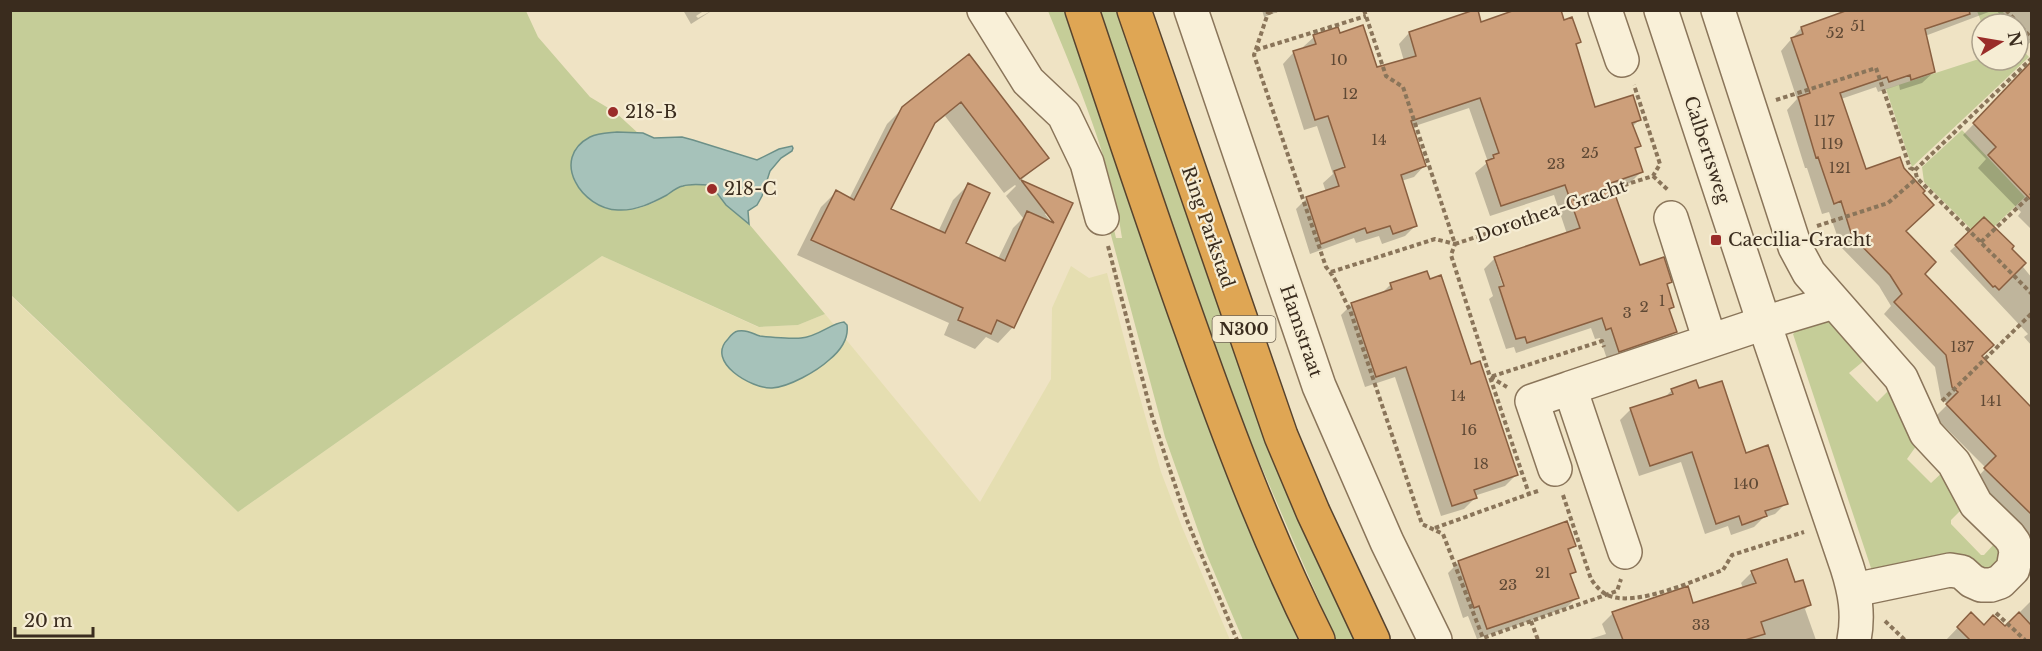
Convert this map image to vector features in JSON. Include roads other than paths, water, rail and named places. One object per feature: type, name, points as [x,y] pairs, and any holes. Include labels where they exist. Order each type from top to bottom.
[{"type":"highway","name":"N300","points":[[1082,10],[1223,420],[1269,533],[1318,640]]},
{"type":"highway","name":"Ring Parkstad","points":[[1134,10],[1281,436],[1313,512],[1373,640]]},
{"type":"street","points":[[984,10],[1028,81],[1064,115],[1087,163],[1102,218]]},
{"type":"street","name":"Hamstraat","points":[[1191,10],[1319,386],[1387,542],[1435,640]]},
{"type":"street","points":[[1605,10],[1622,60]]},
{"type":"street","name":"Calbertsweg","points":[[1661,10],[1854,590],[1857,609],[1854,640]]},
{"type":"street","points":[[1727,13],[1750,108],[1795,247],[1809,273],[1901,378],[1926,433],[1953,463],[1976,504],[2008,536],[2016,552],[2013,569],[2000,582],[1991,585],[1981,585],[1962,572],[1950,570],[1854,590]]},
{"type":"street","points":[[1671,218],[1710,341]]},
{"type":"street","points":[[1555,469],[1532,401],[1764,323],[1834,302]]},
{"type":"street","points":[[1570,388],[1625,552]]},
{"type":"water","points":[[617,132],[643,133],[654,138],[682,137],[757,160],[779,149],[792,146],[793,148],[770,171],[762,196],[757,205],[748,211],[749,224],[726,205],[711,185],[686,185],[656,201],[631,209],[618,210],[593,201],[575,181],[571,170],[572,158],[578,146],[590,137]]},
{"type":"water","points":[[844,322],[847,325],[847,336],[837,353],[810,373],[779,387],[763,387],[743,379],[727,365],[722,356],[722,348],[736,331],[750,332],[760,336],[801,338]]},
{"type":"place","name":"218-B","points":[[613,112]]},
{"type":"place","name":"218-C","points":[[712,189]]},
{"type":"place","name":"Caecilia-Gracht","points":[[1716,240]]}]
